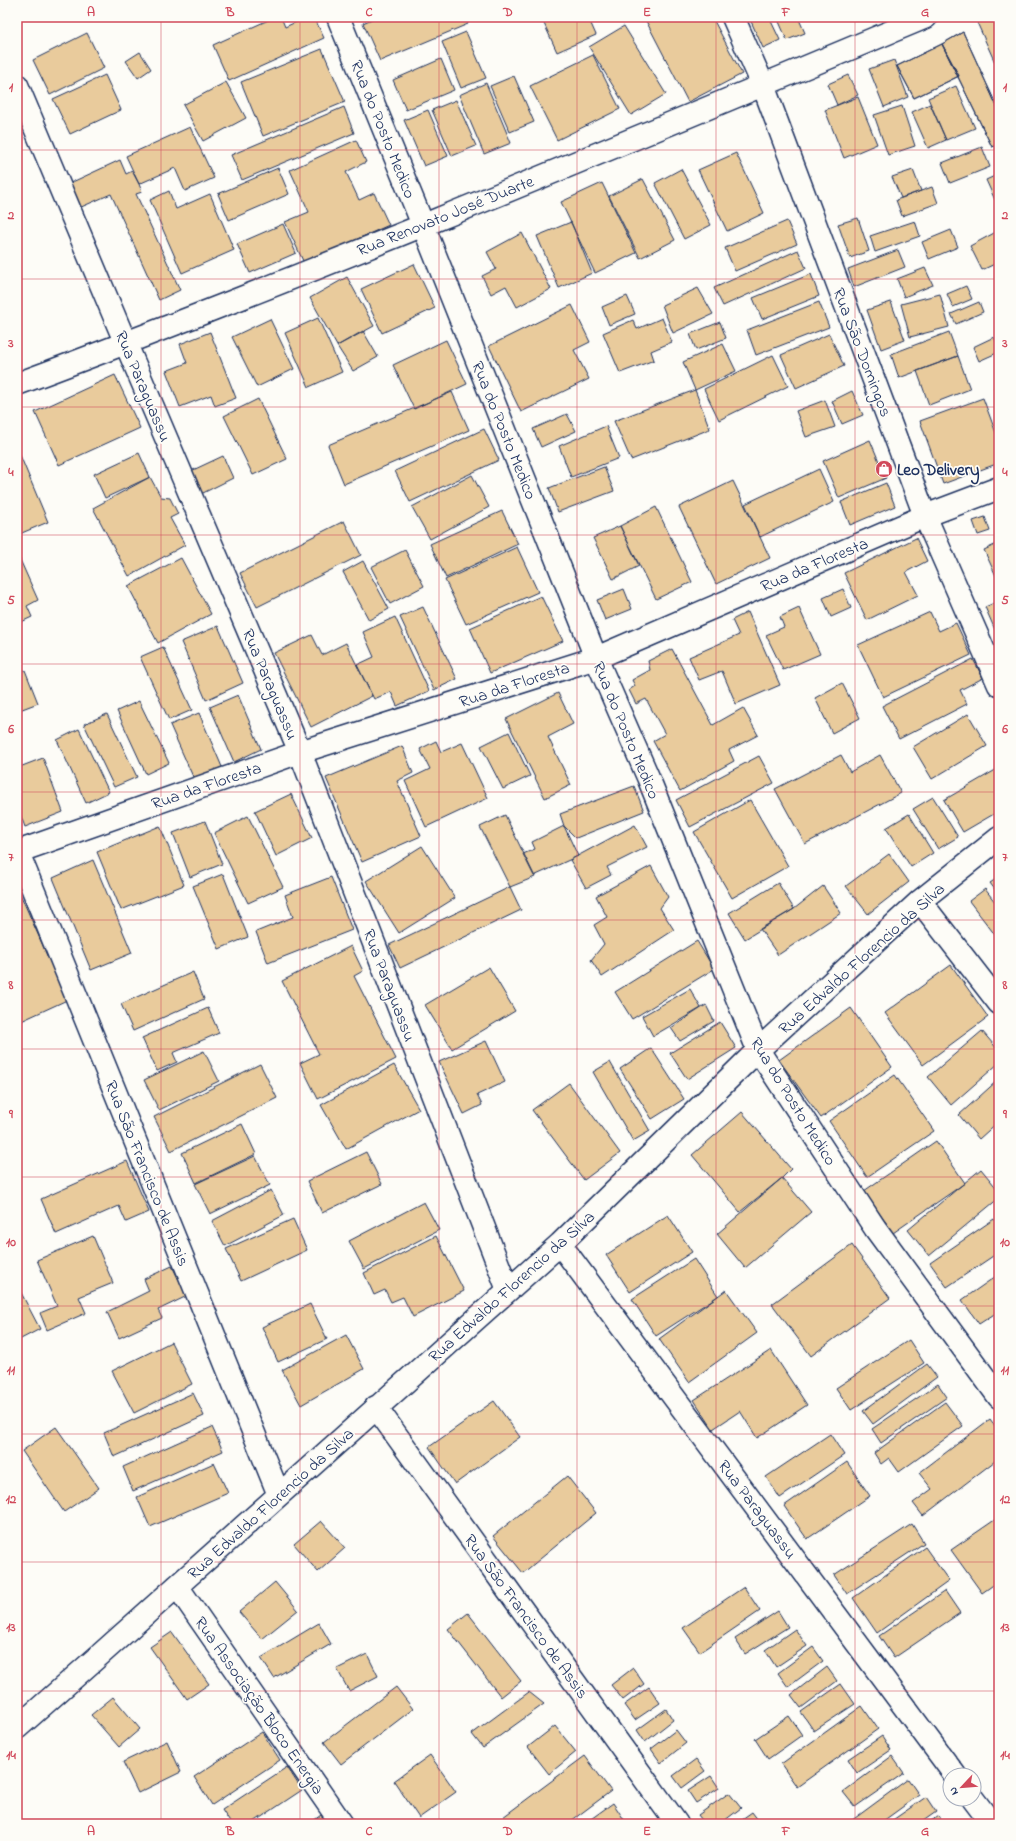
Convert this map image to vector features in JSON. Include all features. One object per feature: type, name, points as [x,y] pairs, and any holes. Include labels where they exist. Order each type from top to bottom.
[{"type":"street","name":"Rua do Posto Medico","points":[[338,17],[424,224],[596,658],[648,776],[758,1050],[875,1228],[999,1397]]},
{"type":"street","name":"Rua São Domingos","points":[[733,17],[763,85],[925,516],[999,685]]},
{"type":"street","name":"Rua Renovato José Duarte","points":[[17,384],[126,344],[424,224],[926,17]]},
{"type":"street","name":"Rua Paraguassu","points":[[17,85],[300,752],[508,1290]]},
{"type":"street","name":"Rua da Floresta","points":[[17,851],[300,752],[596,658],[925,516],[999,488]]},
{"type":"street","name":"Rua Edvaldo Florencio da Silva","points":[[17,1728],[560,1244],[758,1050],[920,901],[999,838]]},
{"type":"street","name":"Rua São Francisco de Assis","points":[[17,851],[279,1495]]},
{"type":"street","points":[[920,901],[999,1004]]},
{"type":"street","name":"Rua Paraguassu","points":[[560,1244],[949,1767]]},
{"type":"street","name":"Rua São Francisco de Assis","points":[[376,1407],[678,1824]]},
{"type":"street","name":"Rua Associação Bloco Energia","points":[[177,1586],[342,1824]]},
{"type":"street","points":[[979,1807],[992,1824]]},
{"type":"building","points":[[275,17],[281,17],[285,27],[307,17],[314,17],[324,38],[229,81],[213,45]]},
{"type":"building","points":[[376,17],[465,17],[468,24],[380,61],[363,23]]},
{"type":"building","points":[[541,17],[588,17],[596,35],[557,52]]},
{"type":"building","points":[[644,17],[712,17],[742,74],[688,102]]},
{"type":"building","points":[[749,17],[769,17],[780,40],[763,48]]},
{"type":"building","points":[[777,17],[798,17],[805,33],[787,40]]},
{"type":"building","points":[[999,17],[999,66],[997,67],[975,18]]},
{"type":"building","points":[[624,26],[666,94],[631,115],[589,47]]},
{"type":"building","points":[[466,32],[486,78],[461,88],[442,42]]},
{"type":"building","points":[[963,32],[999,111],[999,144],[992,147],[942,44]]},
{"type":"building","points":[[963,32],[999,111],[999,144],[992,147],[942,44]]},
{"type":"building","points":[[87,33],[104,68],[50,95],[33,60]]},
{"type":"building","points":[[942,44],[959,76],[914,98],[897,66]]},
{"type":"building","points":[[942,44],[959,76],[914,98],[897,66]]},
{"type":"building","points":[[322,49],[345,102],[263,136],[241,82]]},
{"type":"building","points":[[140,52],[151,69],[138,78],[126,61]]},
{"type":"building","points":[[593,55],[620,109],[557,140],[530,86]]},
{"type":"building","points":[[441,59],[454,90],[406,110],[393,80]]},
{"type":"building","points":[[894,60],[908,97],[884,107],[869,69]]},
{"type":"building","points":[[105,75],[121,110],[70,134],[53,99]]},
{"type":"building","points":[[848,75],[858,95],[837,105],[828,84]]},
{"type":"building","points":[[514,76],[534,122],[510,132],[490,86]]},
{"type":"building","points":[[226,82],[246,118],[203,141],[183,105]]},
{"type":"building","points":[[486,83],[511,143],[484,154],[459,95]]},
{"type":"building","points":[[956,86],[975,128],[946,140],[928,98]]},
{"type":"building","points":[[858,97],[877,144],[844,158],[825,110]]},
{"type":"building","points":[[456,100],[476,146],[452,156],[432,110]]},
{"type":"building","points":[[930,104],[946,140],[928,148],[912,112]]},
{"type":"building","points":[[902,106],[915,146],[888,155],[874,115]]},
{"type":"building","points":[[344,107],[354,133],[242,180],[231,155]]},
{"type":"building","points":[[428,110],[448,156],[424,166],[404,120]]},
{"type":"building","points":[[190,127],[214,178],[185,191],[175,168],[139,184],[126,156]]},
{"type":"building","points":[[356,140],[366,162],[346,172],[359,200],[374,193],[389,225],[304,263],[285,222],[309,212],[290,170]]},
{"type":"building","points":[[982,147],[990,167],[950,183],[942,163]]},
{"type":"building","points":[[736,153],[764,213],[727,231],[698,170]]},
{"type":"building","points":[[120,160],[126,174],[132,171],[139,184],[142,192],[136,194],[180,290],[159,300],[111,194],[79,208],[68,184]]},
{"type":"building","points":[[278,168],[289,194],[229,220],[218,194]]},
{"type":"building","points":[[681,169],[711,225],[684,239],[655,183]]},
{"type":"building","points":[[913,170],[921,191],[901,198],[892,177]]},
{"type":"building","points":[[999,174],[999,198],[995,200],[986,180]]},
{"type":"building","points":[[643,179],[675,240],[640,258],[609,196]]},
{"type":"building","points":[[602,183],[636,253],[595,273],[561,202]]},
{"type":"building","points":[[932,187],[938,203],[902,216],[896,200]]},
{"type":"building","points":[[169,191],[176,209],[210,194],[234,250],[182,273],[150,200]]},
{"type":"building","points":[[858,218],[869,251],[850,258],[838,224]]},
{"type":"building","points":[[787,221],[797,244],[735,271],[725,248]]},
{"type":"building","points":[[915,221],[920,236],[875,252],[870,236]]},
{"type":"building","points":[[571,222],[592,273],[559,288],[537,236]]},
{"type":"building","points":[[283,224],[296,253],[250,273],[237,244]]},
{"type":"building","points":[[951,230],[958,247],[929,259],[922,242]]},
{"type":"building","points":[[996,232],[999,238],[999,262],[982,270],[970,246]]},
{"type":"building","points":[[522,233],[551,289],[517,307],[506,286],[491,294],[482,276],[496,269],[487,252]]},
{"type":"building","points":[[798,250],[806,268],[723,306],[714,288]]},
{"type":"building","points":[[898,250],[905,267],[854,287],[848,269]]},
{"type":"building","points":[[414,264],[435,308],[382,333],[361,289]]},
{"type":"building","points":[[925,268],[933,285],[904,297],[897,279]]},
{"type":"building","points":[[811,274],[819,296],[762,319],[753,298]]},
{"type":"building","points":[[347,277],[374,326],[337,346],[310,298]]},
{"type":"building","points":[[966,286],[972,299],[953,307],[947,294]]},
{"type":"building","points":[[698,288],[713,314],[673,333],[662,305]]},
{"type":"building","points":[[940,294],[949,327],[910,337],[901,304]]},
{"type":"building","points":[[627,296],[635,314],[609,325],[602,307]]},
{"type":"building","points":[[819,302],[829,327],[756,355],[747,330]]},
{"type":"building","points":[[891,302],[905,340],[881,349],[867,310]]},
{"type":"building","points":[[979,302],[983,312],[956,324],[951,314]]},
{"type":"building","points":[[572,305],[590,342],[574,350],[589,379],[521,412],[489,346]]},
{"type":"building","points":[[318,318],[342,372],[309,387],[285,333]]},
{"type":"building","points":[[662,318],[672,342],[651,351],[654,360],[620,373],[603,333],[633,320],[637,329]]},
{"type":"building","points":[[270,319],[294,369],[257,387],[232,337]]},
{"type":"building","points":[[720,322],[726,338],[696,350],[690,334]]},
{"type":"building","points":[[363,331],[378,357],[353,371],[337,346]]},
{"type":"building","points":[[210,332],[236,398],[215,406],[211,395],[180,407],[166,371],[187,363],[180,344]]},
{"type":"building","points":[[949,332],[958,356],[899,378],[891,354]]},
{"type":"building","points":[[829,334],[844,366],[796,388],[781,355]]},
{"type":"building","points":[[994,337],[999,348],[999,352],[979,361],[973,347]]},
{"type":"building","points":[[446,340],[467,384],[414,409],[393,365]]},
{"type":"building","points":[[723,344],[736,371],[695,390],[683,362]]},
{"type":"building","points":[[773,355],[788,386],[719,420],[704,389]]},
{"type":"building","points":[[958,356],[970,389],[929,405],[917,371]]},
{"type":"building","points":[[115,375],[140,428],[59,465],[35,412]]},
{"type":"building","points":[[999,386],[999,403],[994,387]]},
{"type":"building","points":[[695,390],[710,429],[631,460],[614,421]]},
{"type":"building","points":[[852,391],[863,415],[842,424],[832,401]]},
{"type":"building","points":[[452,392],[469,430],[344,484],[328,445]]},
{"type":"building","points":[[983,398],[999,441],[999,463],[943,484],[920,421]]},
{"type":"building","points":[[258,399],[287,459],[253,475],[224,416]]},
{"type":"building","points":[[825,400],[835,427],[806,437],[796,411]]},
{"type":"building","points":[[567,414],[576,431],[541,447],[533,429]]},
{"type":"building","points":[[606,426],[619,458],[571,477],[559,446]]},
{"type":"building","points":[[484,429],[499,460],[410,502],[395,471]]},
{"type":"building","points":[[870,440],[886,478],[839,498],[823,461]]},
{"type":"building","points":[[17,448],[48,522],[17,535]]},
{"type":"building","points":[[139,453],[150,477],[105,498],[94,474]]},
{"type":"building","points":[[223,456],[233,478],[201,494],[191,471]]},
{"type":"building","points":[[604,467],[614,491],[558,512],[549,488]]},
{"type":"building","points":[[819,469],[834,502],[760,537],[745,504]]},
{"type":"building","points":[[472,475],[489,507],[430,539],[412,507]]},
{"type":"building","points":[[150,477],[161,497],[170,498],[178,514],[170,518],[185,545],[129,576],[93,508]]},
{"type":"building","points":[[733,481],[770,558],[716,584],[679,507]]},
{"type":"building","points":[[886,483],[895,506],[850,525],[841,502]]},
{"type":"building","points":[[656,507],[692,582],[656,599],[620,526]]},
{"type":"building","points":[[502,511],[518,544],[446,578],[430,544]]},
{"type":"building","points":[[985,517],[990,531],[978,535],[973,521]]},
{"type":"building","points":[[344,521],[361,555],[257,607],[240,573]]},
{"type":"building","points":[[620,526],[639,566],[613,579],[593,538]]},
{"type":"building","points":[[916,538],[927,561],[906,572],[918,595],[867,620],[844,573]]},
{"type":"building","points":[[999,543],[999,577],[997,578],[984,550]]},
{"type":"building","points":[[517,547],[538,592],[466,624],[445,580]]},
{"type":"building","points":[[405,550],[424,586],[390,604],[371,567]]},
{"type":"building","points":[[17,553],[38,600],[27,606],[32,617],[17,624]]},
{"type":"building","points":[[181,558],[211,614],[158,643],[128,586]]},
{"type":"building","points":[[363,561],[389,609],[369,620],[343,572]]},
{"type":"building","points":[[624,589],[632,609],[605,620],[597,600]]},
{"type":"building","points":[[843,589],[851,608],[831,617],[823,598]]},
{"type":"building","points":[[541,596],[563,641],[490,673],[470,628]]},
{"type":"building","points":[[999,601],[999,639],[985,607]]},
{"type":"building","points":[[423,607],[457,679],[434,690],[400,617]]},
{"type":"building","points":[[799,608],[820,654],[783,670],[766,635],[784,627],[780,617]]},
{"type":"building","points":[[748,612],[780,685],[736,704],[722,671],[699,680],[689,657],[739,635],[732,620]]},
{"type":"building","points":[[930,612],[939,631],[956,623],[971,655],[883,697],[858,645]]},
{"type":"building","points":[[395,617],[429,691],[397,706],[391,692],[374,699],[357,665],[374,657],[363,632]]},
{"type":"building","points":[[218,626],[243,683],[206,700],[181,642]]},
{"type":"building","points":[[312,635],[322,655],[346,643],[372,696],[311,727],[274,653]]},
{"type":"building","points":[[163,647],[192,710],[169,720],[140,657]]},
{"type":"building","points":[[672,649],[713,725],[743,708],[758,735],[729,750],[734,761],[680,791],[653,741],[665,734],[646,699],[636,704],[629,690],[635,686],[632,680],[650,670],[648,661]]},
{"type":"building","points":[[973,659],[983,678],[960,690],[967,704],[899,739],[882,706]]},
{"type":"building","points":[[25,670],[38,703],[17,711],[17,673]]},
{"type":"building","points":[[842,683],[860,718],[832,733],[815,698]]},
{"type":"building","points":[[558,693],[573,724],[548,737],[571,785],[545,798],[506,719]]},
{"type":"building","points":[[238,695],[261,749],[234,762],[210,707]]},
{"type":"building","points":[[139,701],[169,763],[146,774],[117,711]]},
{"type":"building","points":[[199,713],[222,767],[194,779],[170,725]]},
{"type":"building","points":[[107,714],[137,777],[114,787],[84,724]]},
{"type":"building","points":[[968,714],[987,746],[932,779],[913,747]]},
{"type":"building","points":[[79,729],[109,792],[86,803],[57,740]]},
{"type":"building","points":[[509,732],[530,776],[503,789],[481,746]]},
{"type":"building","points":[[436,741],[441,752],[462,743],[488,798],[426,827],[405,781],[430,769],[420,749]]},
{"type":"building","points":[[402,746],[413,773],[397,781],[421,836],[362,862],[326,778]]},
{"type":"building","points":[[841,755],[850,772],[880,755],[901,793],[805,844],[775,789]]},
{"type":"building","points":[[759,756],[774,783],[690,827],[676,800]]},
{"type":"building","points":[[43,758],[63,812],[25,827],[17,806],[17,768]]},
{"type":"building","points":[[999,768],[999,811],[963,832],[944,800]]},
{"type":"building","points":[[634,786],[644,811],[576,838],[564,826],[560,814]]},
{"type":"building","points":[[291,794],[312,838],[276,856],[255,811]]},
{"type":"building","points":[[933,797],[958,837],[938,849],[913,809]]},
{"type":"building","points":[[750,800],[788,866],[732,898],[694,832]]},
{"type":"building","points":[[909,814],[933,853],[911,867],[886,828]]},
{"type":"building","points":[[505,815],[535,877],[510,887],[480,827]]},
{"type":"building","points":[[248,816],[283,887],[248,903],[214,833]]},
{"type":"building","points":[[205,821],[222,864],[190,877],[173,833]]},
{"type":"building","points":[[635,825],[647,847],[607,867],[611,875],[586,888],[570,860]]},
{"type":"building","points":[[160,826],[184,885],[121,910],[97,852]]},
{"type":"building","points":[[564,826],[578,856],[534,876],[523,854],[535,849],[532,842]]},
{"type":"building","points":[[422,846],[455,898],[399,933],[366,881]]},
{"type":"building","points":[[889,854],[909,882],[868,914],[846,886]]},
{"type":"building","points":[[93,860],[132,953],[91,970],[53,878]]},
{"type":"building","points":[[651,866],[668,897],[660,908],[674,930],[602,977],[591,960],[604,944],[594,925],[607,917],[596,896]]},
{"type":"building","points":[[223,874],[248,937],[219,949],[193,886]]},
{"type":"building","points":[[331,877],[352,930],[268,963],[256,932],[293,917],[285,895]]},
{"type":"building","points":[[999,877],[999,895],[990,883]]},
{"type":"building","points":[[778,883],[794,909],[745,939],[729,913]]},
{"type":"building","points":[[823,886],[841,913],[778,955],[760,929],[794,909]]},
{"type":"building","points":[[17,887],[67,1000],[17,1023]]},
{"type":"building","points":[[510,887],[521,910],[400,968],[389,945]]},
{"type":"building","points":[[985,889],[999,907],[999,940],[969,901]]},
{"type":"building","points":[[697,941],[714,969],[632,1019],[615,992]]},
{"type":"building","points":[[351,946],[363,971],[354,976],[396,1059],[318,1099],[300,1063],[319,1054],[282,981]]},
{"type":"building","points":[[951,965],[988,1017],[923,1065],[885,1013]]},
{"type":"building","points":[[489,967],[515,1011],[452,1049],[425,1005]]},
{"type":"building","points":[[193,972],[204,999],[133,1031],[121,1004]]},
{"type":"building","points":[[690,989],[701,1008],[653,1036],[642,1016]]},
{"type":"building","points":[[706,1005],[714,1021],[680,1041],[671,1028]]},
{"type":"building","points":[[208,1008],[219,1033],[173,1053],[177,1062],[157,1071],[142,1038]]},
{"type":"building","points":[[851,1008],[892,1067],[821,1118],[779,1060]]},
{"type":"building","points":[[720,1022],[736,1048],[687,1079],[670,1053]]},
{"type":"building","points":[[982,1031],[999,1051],[999,1063],[951,1105],[928,1077]]},
{"type":"building","points":[[486,1041],[505,1082],[477,1095],[482,1105],[464,1114],[439,1062]]},
{"type":"building","points":[[651,1048],[684,1099],[652,1119],[620,1069]]},
{"type":"building","points":[[204,1051],[219,1081],[159,1110],[144,1080]]},
{"type":"building","points":[[610,1062],[650,1131],[633,1141],[593,1072]]},
{"type":"building","points":[[260,1064],[277,1098],[171,1151],[154,1117]]},
{"type":"building","points":[[394,1065],[419,1109],[346,1149],[321,1105]]},
{"type":"building","points":[[895,1075],[934,1131],[867,1177],[829,1121]]},
{"type":"building","points":[[999,1079],[999,1121],[979,1139],[959,1115]]},
{"type":"building","points":[[569,1083],[620,1153],[584,1180],[532,1110]]},
{"type":"building","points":[[742,1112],[791,1169],[740,1212],[692,1155]]},
{"type":"building","points":[[242,1124],[256,1154],[196,1183],[182,1153]]},
{"type":"building","points":[[936,1141],[965,1183],[893,1233],[864,1191]]},
{"type":"building","points":[[366,1152],[382,1184],[322,1213],[307,1181]]},
{"type":"building","points":[[255,1156],[270,1185],[210,1214],[195,1184]]},
{"type":"building","points":[[127,1161],[149,1212],[126,1222],[119,1206],[56,1234],[41,1199]]},
{"type":"building","points":[[981,1169],[999,1191],[999,1198],[929,1256],[908,1230]]},
{"type":"building","points":[[782,1178],[811,1212],[745,1268],[717,1234]]},
{"type":"building","points":[[271,1190],[284,1215],[225,1246],[212,1221]]},
{"type":"building","points":[[424,1202],[439,1230],[364,1269],[349,1241]]},
{"type":"building","points":[[668,1215],[692,1252],[630,1292],[606,1255]]},
{"type":"building","points":[[293,1219],[307,1250],[241,1281],[226,1249]]},
{"type":"building","points":[[994,1219],[999,1226],[999,1252],[947,1287],[930,1263]]},
{"type":"building","points":[[93,1236],[113,1283],[79,1297],[86,1313],[47,1330],[40,1313],[57,1306],[37,1260]]},
{"type":"building","points":[[436,1236],[464,1291],[413,1317],[403,1297],[391,1302],[385,1290],[374,1295],[364,1273]]},
{"type":"building","points":[[852,1245],[890,1298],[811,1356],[772,1304]]},
{"type":"building","points":[[694,1259],[718,1296],[656,1336],[632,1299]]},
{"type":"building","points":[[172,1266],[187,1296],[158,1310],[162,1318],[119,1338],[107,1312],[149,1291],[144,1279]]},
{"type":"building","points":[[999,1274],[999,1311],[979,1324],[962,1300]]},
{"type":"building","points":[[17,1285],[40,1329],[17,1341]]},
{"type":"building","points":[[726,1290],[757,1333],[689,1382],[659,1339]]},
{"type":"building","points":[[310,1304],[327,1339],[278,1362],[262,1327]]},
{"type":"building","points":[[346,1335],[364,1369],[301,1405],[282,1370]]},
{"type":"building","points":[[909,1340],[924,1363],[851,1410],[836,1388]]},
{"type":"building","points":[[171,1342],[192,1384],[134,1413],[112,1371]]},
{"type":"building","points":[[771,1350],[807,1405],[757,1438],[740,1411],[713,1429],[694,1400]]},
{"type":"building","points":[[927,1364],[937,1377],[873,1424],[863,1411]]},
{"type":"building","points":[[938,1384],[947,1397],[881,1443],[872,1429]]},
{"type":"building","points":[[193,1393],[204,1416],[114,1457],[104,1433]]},
{"type":"building","points":[[494,1401],[520,1437],[455,1484],[429,1447]]},
{"type":"building","points":[[945,1402],[963,1426],[899,1472],[889,1458],[881,1464],[874,1453]]},
{"type":"building","points":[[990,1419],[999,1431],[999,1458],[923,1516],[913,1503],[932,1489],[919,1473]]},
{"type":"building","points":[[56,1427],[99,1488],[64,1512],[22,1451]]},
{"type":"building","points":[[212,1427],[223,1451],[133,1491],[123,1467]]},
{"type":"building","points":[[830,1434],[844,1455],[780,1498],[766,1477]]},
{"type":"building","points":[[847,1462],[870,1496],[807,1539],[784,1506]]},
{"type":"building","points":[[214,1463],[228,1493],[150,1527],[137,1497]]},
{"type":"building","points":[[567,1476],[596,1513],[523,1573],[493,1536]]},
{"type":"building","points":[[999,1517],[999,1581],[982,1593],[951,1550]]},
{"type":"building","points":[[321,1521],[345,1548],[318,1572],[294,1544]]},
{"type":"building","points":[[912,1524],[924,1543],[847,1594],[834,1575]]},
{"type":"building","points":[[925,1547],[949,1581],[877,1633],[853,1598]]},
{"type":"building","points":[[275,1582],[298,1610],[262,1639],[239,1612]]},
{"type":"building","points":[[744,1587],[760,1611],[700,1652],[683,1628]]},
{"type":"building","points":[[945,1591],[960,1613],[894,1658],[879,1636]]},
{"type":"building","points":[[778,1611],[788,1627],[745,1654],[735,1639]]},
{"type":"building","points":[[468,1613],[521,1681],[501,1697],[448,1629]]},
{"type":"building","points":[[319,1623],[331,1644],[274,1678],[261,1658]]},
{"type":"building","points":[[795,1629],[807,1646],[776,1667],[765,1650]]},
{"type":"building","points":[[172,1632],[209,1684],[187,1699],[150,1647]]},
{"type":"building","points":[[813,1647],[823,1661],[788,1687],[778,1673]]},
{"type":"building","points":[[367,1654],[378,1676],[349,1691],[337,1669]]},
{"type":"building","points":[[827,1667],[837,1681],[801,1708],[791,1695]]},
{"type":"building","points":[[633,1668],[644,1684],[623,1700],[611,1685]]},
{"type":"building","points":[[841,1684],[855,1704],[814,1731],[801,1712]]},
{"type":"building","points":[[396,1687],[413,1709],[341,1764],[324,1742]]},
{"type":"building","points":[[649,1687],[660,1703],[635,1720],[624,1705]]},
{"type":"building","points":[[529,1692],[544,1704],[483,1748],[472,1734]]},
{"type":"building","points":[[113,1697],[140,1729],[119,1747],[91,1715]]},
{"type":"building","points":[[862,1706],[878,1729],[797,1787],[781,1764]]},
{"type":"building","points":[[666,1709],[673,1720],[645,1742],[637,1730]]},
{"type":"building","points":[[789,1716],[802,1735],[768,1759],[755,1739]]},
{"type":"building","points":[[555,1726],[576,1752],[549,1774],[528,1747]]},
{"type":"building","points":[[676,1730],[686,1743],[661,1763],[651,1749]]},
{"type":"building","points":[[262,1732],[280,1760],[212,1805],[194,1777]]},
{"type":"building","points":[[882,1736],[891,1750],[857,1773],[848,1759]]},
{"type":"building","points":[[167,1741],[181,1772],[138,1793],[123,1762]]},
{"type":"building","points":[[430,1755],[456,1792],[419,1818],[394,1781]]},
{"type":"building","points":[[585,1756],[611,1791],[567,1824],[508,1824],[503,1817]]},
{"type":"building","points":[[892,1756],[904,1773],[855,1807],[843,1792]]},
{"type":"building","points":[[696,1759],[705,1771],[682,1788],[673,1776]]},
{"type":"building","points":[[287,1767],[302,1790],[251,1824],[231,1824],[222,1810]]},
{"type":"building","points":[[711,1776],[719,1788],[696,1803],[688,1791]]},
{"type":"building","points":[[908,1779],[919,1795],[879,1824],[854,1824],[851,1821]]},
{"type":"building","points":[[729,1793],[741,1808],[720,1824],[705,1824],[698,1815]]},
{"type":"building","points":[[926,1797],[936,1812],[919,1824],[887,1824]]},
{"type":"building","points":[[613,1803],[625,1821],[621,1824],[584,1824]]},
{"type":"building","points":[[752,1812],[761,1824],[735,1824]]},
{"type":"building","points":[[321,1815],[328,1824],[309,1824]]},
{"type":"building","points":[[938,1816],[944,1824],[927,1824]]},
{"type":"place","name":"Leo Delivery","points":[[884,469]]}]
